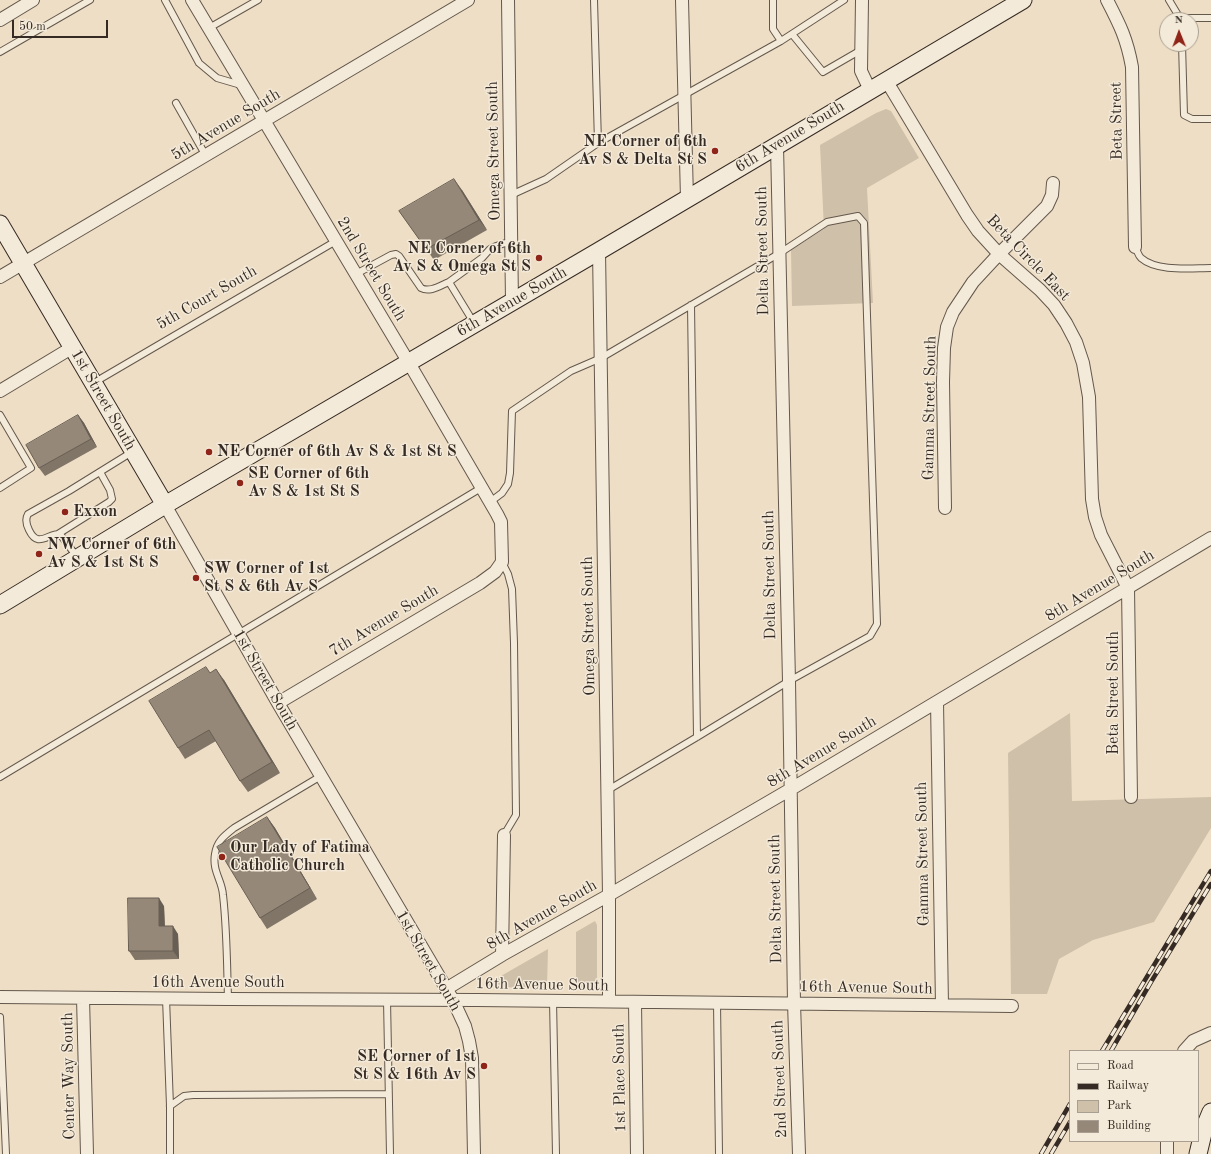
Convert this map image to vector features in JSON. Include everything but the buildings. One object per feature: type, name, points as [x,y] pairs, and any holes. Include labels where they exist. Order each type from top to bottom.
[{"type":"main road","name":"6th Avenue South","points":[[0,605],[165,505],[409,363],[1023,0]]},
{"type":"main road","name":"1st Street South","points":[[0,224],[165,505]]},
{"type":"main road","points":[[1198,1154],[1204,1129],[1211,1112]]},
{"type":"street","points":[[0,20],[33,0]]},
{"type":"street","name":"2nd Street South","points":[[192,0],[409,363],[490,502],[501,522],[502,562]]},
{"type":"street","name":"5th Avenue South","points":[[0,277],[468,0]]},
{"type":"street","name":"Omega Street South","points":[[508,0],[512,302]]},
{"type":"street","points":[[682,0],[687,199]]},
{"type":"street","points":[[862,0],[861,71],[870,90]]},
{"type":"street","name":"Beta Street","points":[[1107,0],[1125,36],[1132,67],[1135,247]]},
{"type":"street","name":"Beta Circle East","points":[[886,80],[978,231],[999,254],[1040,290],[1054,305],[1076,342],[1083,363],[1089,397],[1092,499],[1095,517],[1101,536],[1128,588]]},
{"type":"street","name":"Delta Street South","points":[[777,146],[789,681],[794,1004]]},
{"type":"street","name":"Gamma Street South","points":[[945,508],[943,382],[944,348],[947,328],[953,312],[973,282],[1047,206],[1052,194],[1054,182]]},
{"type":"street","name":"Omega Street South","points":[[599,251],[610,895],[609,1001]]},
{"type":"street","points":[[0,391],[73,347]]},
{"type":"street","name":"1st Street South","points":[[165,505],[278,703],[453,1000],[465,1026],[472,1058],[474,1154]]},
{"type":"street","name":"8th Avenue South","points":[[446,989],[790,789],[1211,538]]},
{"type":"street","name":"7th Avenue South","points":[[278,703],[480,583],[495,572],[502,562]]},
{"type":"street","name":"Beta Street South","points":[[1128,588],[1131,797]]},
{"type":"street","name":"Gamma Street South","points":[[937,702],[942,1005]]},
{"type":"street","points":[[502,956],[504,835]]},
{"type":"street","name":"16th Avenue South","points":[[0,997],[553,1000],[1012,1006]]},
{"type":"street","name":"Center Way South","points":[[83,998],[87,1154]]},
{"type":"street","name":"1st Place South","points":[[634,1002],[638,1154]]},
{"type":"street","name":"2nd Street South","points":[[794,1004],[799,1154]]},
{"type":"street","points":[[1185,1050],[1193,1041],[1211,1033]]},
{"type":"street","points":[[1167,1142],[1167,1154]]},
{"type":"lane","points":[[0,52],[90,0]]},
{"type":"lane","points":[[165,0],[198,63],[217,78],[243,85]]},
{"type":"lane","points":[[209,28],[258,0]]},
{"type":"lane","points":[[594,0],[598,143]]},
{"type":"lane","points":[[773,0],[773,29],[781,41]]},
{"type":"lane","points":[[511,195],[546,179],[598,143],[781,41],[844,0]]},
{"type":"lane","points":[[1169,0],[1177,12]]},
{"type":"lane","points":[[1199,18],[1211,18]]},
{"type":"lane","points":[[792,34],[823,72],[861,50]]},
{"type":"lane","points":[[1182,52],[1184,115],[1192,119],[1211,119]]},
{"type":"lane","points":[[176,103],[206,156]]},
{"type":"lane","points":[[490,502],[502,493],[508,484],[510,474],[512,411],[571,371],[601,358],[780,253],[827,222],[858,216],[864,222],[877,624],[870,636],[789,681],[608,790]]},
{"type":"lane","name":"5th Court South","points":[[93,383],[336,241]]},
{"type":"lane","points":[[356,274],[391,255],[396,254],[400,256],[421,288],[430,290],[449,282],[482,258],[490,249],[512,241]]},
{"type":"lane","points":[[1135,247],[1140,257],[1153,265],[1184,268],[1211,268]]},
{"type":"lane","points":[[449,282],[475,324]]},
{"type":"lane","points":[[691,305],[698,737]]},
{"type":"lane","points":[[0,415],[31,468],[0,488]]},
{"type":"lane","points":[[100,472],[110,490],[112,499],[109,502],[58,534],[41,539],[33,536],[27,525],[26,518],[28,514],[133,451]]},
{"type":"lane","points":[[0,777],[481,488]]},
{"type":"lane","points":[[58,534],[62,536],[78,558]]},
{"type":"lane","points":[[502,562],[508,574],[512,589],[516,807],[516,815],[504,835]]},
{"type":"lane","points":[[228,999],[226,918],[223,893],[214,863],[217,845],[222,838],[234,828],[321,776]]},
{"type":"lane","points":[[166,998],[170,1106],[170,1154]]},
{"type":"lane","points":[[387,1000],[390,1154]]},
{"type":"lane","points":[[553,1000],[556,1154]]},
{"type":"lane","points":[[717,1002],[719,1154]]},
{"type":"lane","points":[[0,1017],[1,1087],[6,1154]]},
{"type":"lane","points":[[170,1106],[184,1096],[193,1095],[388,1094]]},
{"type":"green space","points":[[886,109],[891,111],[919,158],[867,188],[873,303],[792,306],[791,250],[824,229],[820,145],[876,113]]},
{"type":"green space","points":[[1070,713],[1072,801],[1211,797],[1211,828],[1154,922],[1093,940],[1059,959],[1047,994],[1011,994],[1008,753]]},
{"type":"green space","points":[[595,921],[597,925],[597,989],[576,988],[576,932]]},
{"type":"green space","points":[[548,949],[547,988],[487,987],[487,984]]},
{"type":"railway","points":[[1103,1050],[1211,871]]},
{"type":"railway","points":[[1112,1050],[1211,884]]},
{"type":"railway","points":[[1041,1154],[1069,1106]]},
{"type":"railway","points":[[1051,1154],[1069,1124]]},
{"type":"place","name":"NE Corner of 6th Av S & Delta St S","points":[[715,151]]},
{"type":"place","name":"NE Corner of 6th Av S & Omega St S","points":[[539,258]]},
{"type":"place","name":"NE Corner of 6th Av S & 1st St S","points":[[209,452]]},
{"type":"place","name":"SE Corner of 6th Av S & 1st St S","points":[[240,483]]},
{"type":"place","name":"Exxon","points":[[65,512]]},
{"type":"place","name":"NW Corner of 6th Av S & 1st St S","points":[[39,554]]},
{"type":"place","name":"SW Corner of 1st St S & 6th Av S","points":[[196,578]]},
{"type":"place","name":"Our Lady of Fatima Catholic Church","points":[[222,857]]},
{"type":"place","name":"SE Corner of 1st St S & 16th Av S","points":[[484,1066]]}]
